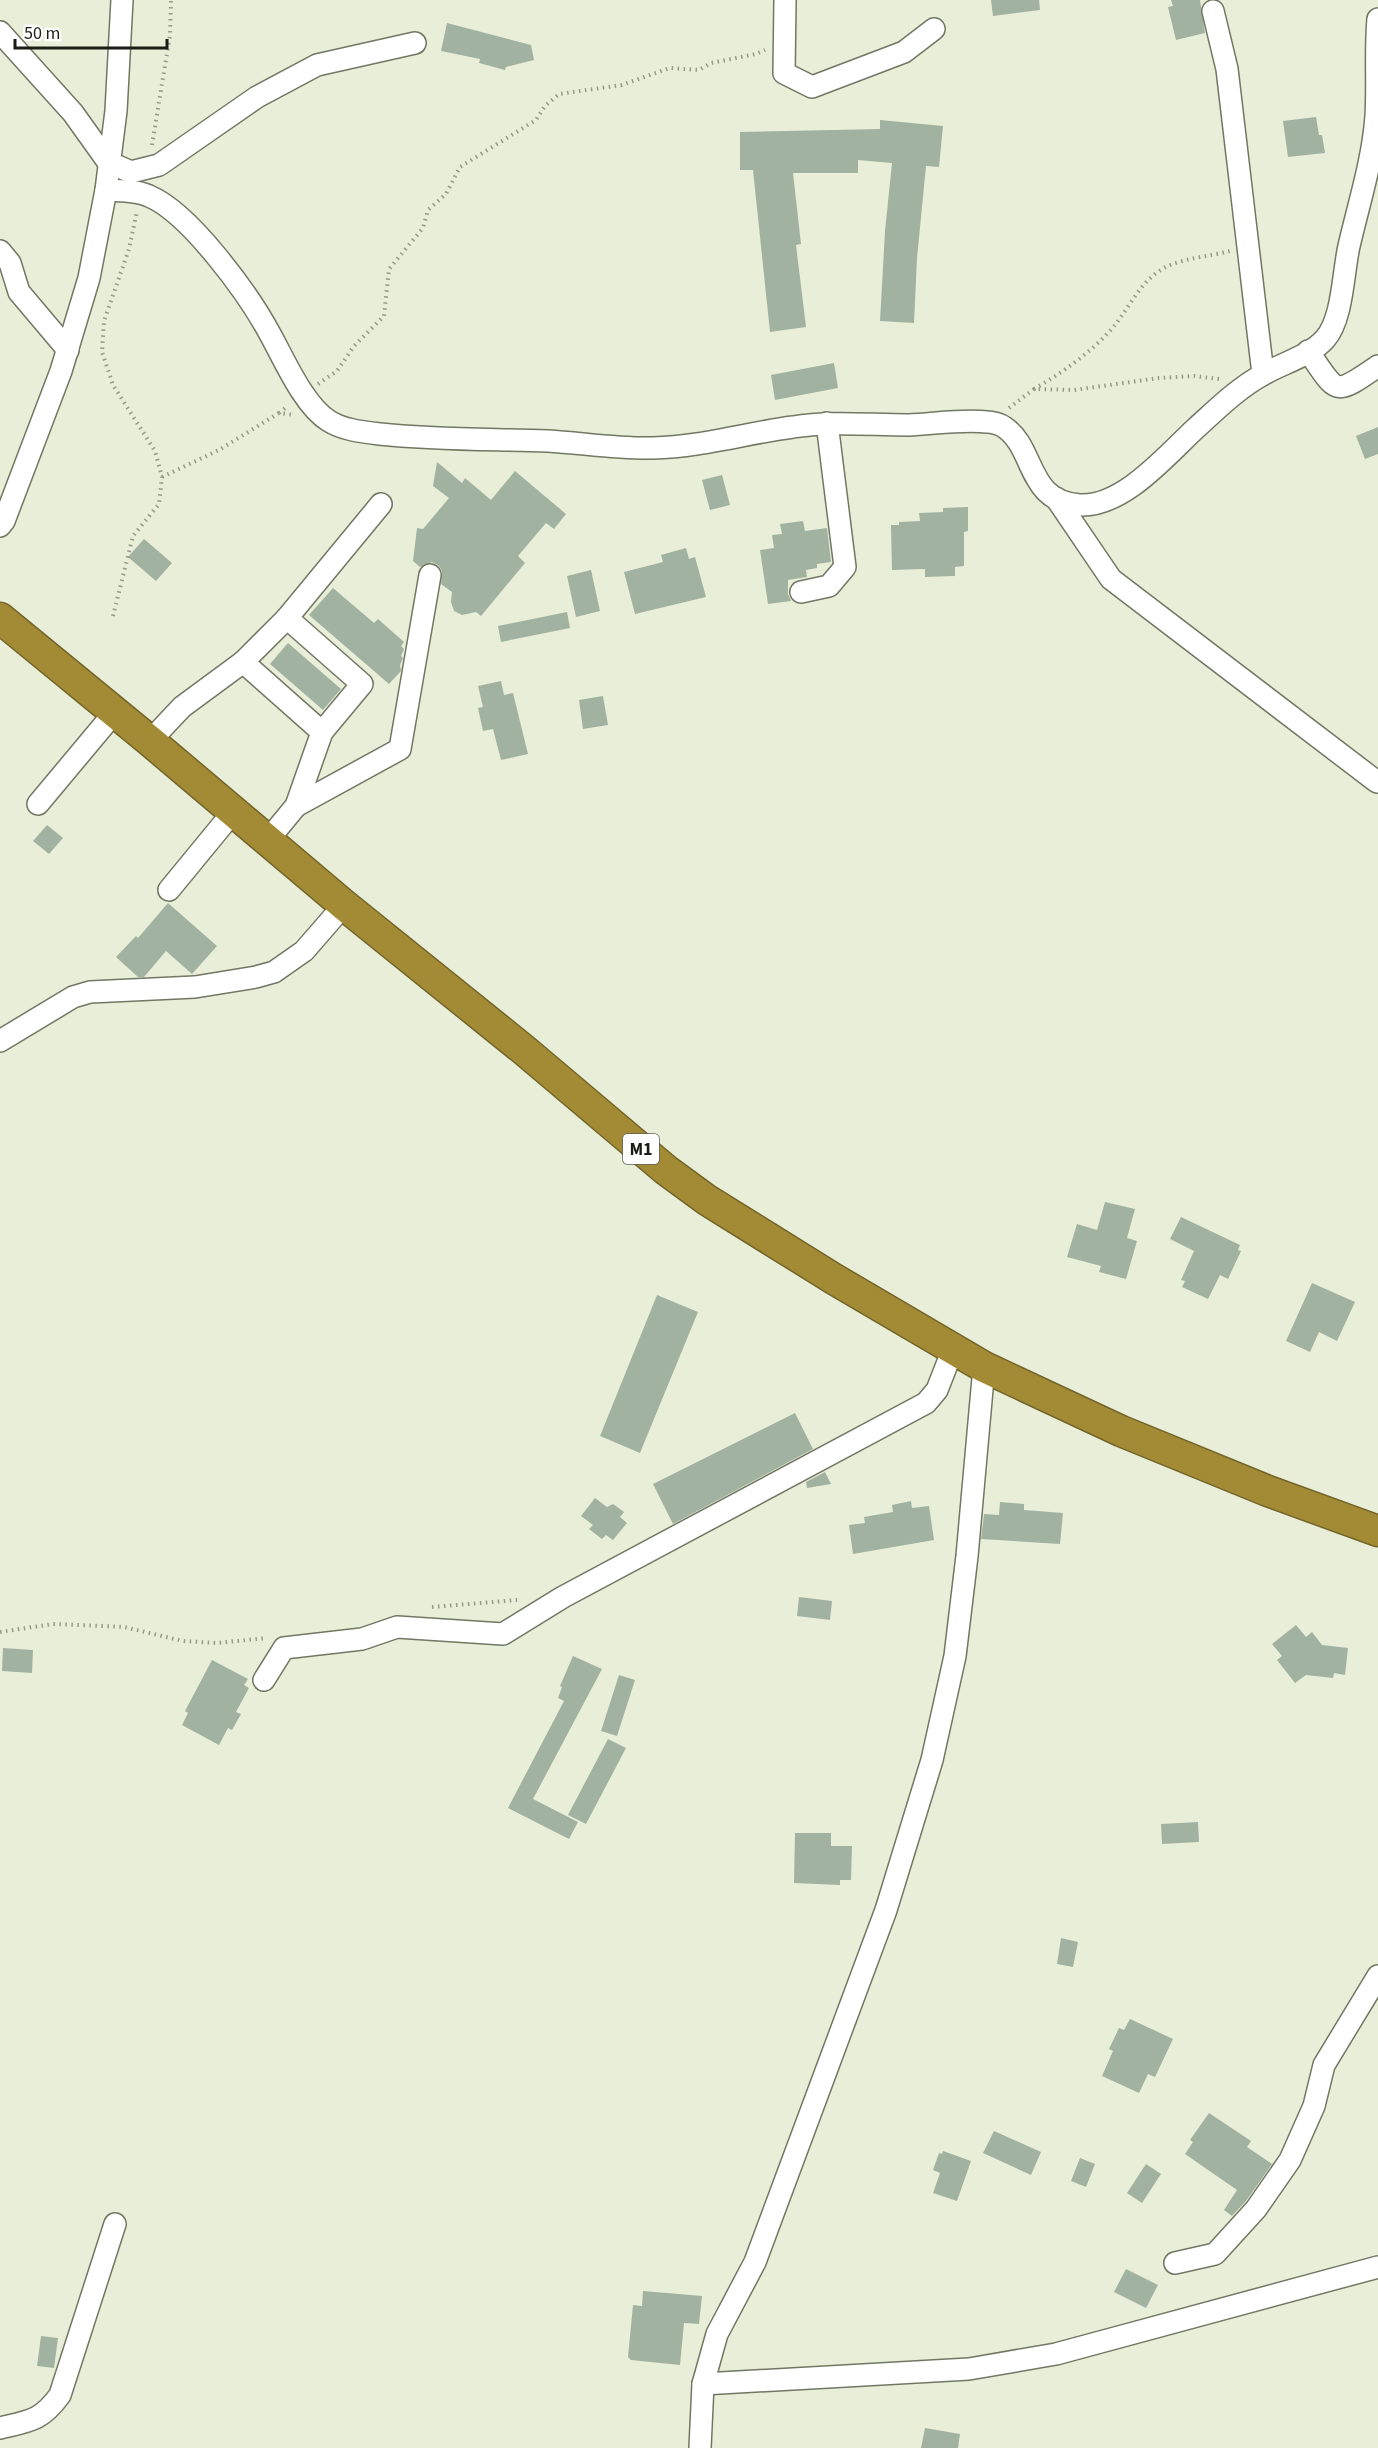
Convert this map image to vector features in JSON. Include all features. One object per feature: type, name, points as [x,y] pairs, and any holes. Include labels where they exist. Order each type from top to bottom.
[{"type":"highway","name":"M1","points":[[0,618],[344,905],[524,1050],[666,1170],[699,1194],[834,1279],[984,1367],[1121,1431],[1268,1491],[1378,1531]]},
{"type":"street","points":[[0,526],[4,521],[68,350],[89,278],[106,190],[116,111],[122,0]]},
{"type":"street","points":[[785,0],[784,73],[812,87],[904,52],[934,29]]},
{"type":"street","points":[[1213,11],[1227,69],[1263,374]]},
{"type":"street","points":[[106,190],[141,193],[154,198],[183,222],[237,281],[269,331],[290,374],[303,394],[327,421],[354,430],[418,438],[547,441],[653,448],[727,440],[792,427],[827,423],[899,425],[986,422],[1001,425],[1014,436],[1036,480],[1047,493],[1066,503],[1082,505],[1111,498],[1152,471],[1244,387],[1325,339],[1334,323],[1338,308],[1375,126],[1378,19]]},
{"type":"street","points":[[0,32],[73,113],[108,162],[131,172],[159,165],[257,97],[317,65],[415,43]]},
{"type":"street","points":[[0,251],[10,263],[20,292],[68,350]]},
{"type":"street","points":[[1308,351],[1331,383],[1338,387],[1347,388],[1378,366]]},
{"type":"street","points":[[801,592],[829,586],[845,567],[827,423]]},
{"type":"street","points":[[1056,498],[1111,579],[1377,782]]},
{"type":"street","points":[[150,741],[182,707],[243,662],[287,618],[381,504]]},
{"type":"street","points":[[296,806],[400,749],[430,575]]},
{"type":"street","points":[[267,841],[296,806],[322,732],[362,684],[287,618]]},
{"type":"street","points":[[243,662],[322,732]]},
{"type":"street","points":[[38,804],[114,713]]},
{"type":"street","points":[[169,890],[233,812]]},
{"type":"street","points":[[0,1041],[73,997],[90,992],[195,987],[274,972],[304,951],[344,905]]},
{"type":"street","points":[[264,1680],[284,1648],[362,1639],[397,1627],[503,1634],[563,1597],[926,1403],[937,1390],[953,1349]]},
{"type":"street","points":[[700,2448],[703,2384],[717,2334],[754,2262],[886,1910],[932,1760],[955,1656],[967,1556],[984,1367]]},
{"type":"street","points":[[1175,2263],[1215,2254],[1256,2209],[1290,2160],[1314,2106],[1324,2065],[1378,1976]]},
{"type":"street","points":[[0,2428],[33,2420],[48,2411],[60,2395],[115,2224]]},
{"type":"street","points":[[703,2384],[969,2369],[1013,2362],[1056,2354],[1378,2267]]},
{"type":"path","points":[[150,152],[170,35],[171,0]]},
{"type":"path","points":[[162,477],[219,450],[279,413],[337,371],[354,346],[384,316],[389,269],[423,228],[428,210],[446,194],[460,168],[536,120],[545,106],[559,94],[622,85],[670,68],[699,70],[711,63],[756,54],[783,42]]},
{"type":"path","points":[[113,616],[134,536],[159,504],[162,477],[154,451],[113,386],[102,352],[104,321],[129,249],[141,193]]},
{"type":"path","points":[[1001,425],[1006,411],[1034,389],[1061,373],[1105,337],[1118,323],[1146,282],[1168,266],[1247,247]]},
{"type":"path","points":[[1034,389],[1074,390],[1159,378],[1194,376],[1222,380],[1244,387]]},
{"type":"path","points":[[279,413],[327,421]]},
{"type":"path","points":[[423,1608],[525,1599]]},
{"type":"path","points":[[0,1632],[53,1624],[124,1627],[183,1641],[216,1643],[275,1637]]},
{"type":"building","points":[[991,0],[1039,0],[1040,10],[993,16]]},
{"type":"building","points":[[1171,0],[1200,0],[1205,33],[1176,40],[1168,7],[1173,6]]},
{"type":"building","points":[[447,23],[531,45],[534,60],[506,67],[505,70],[479,63],[480,59],[441,51]]},
{"type":"building","points":[[1316,117],[1325,153],[1288,157],[1283,121]]},
{"type":"building","points":[[880,120],[943,126],[939,167],[926,166],[917,258],[914,323],[880,321],[885,231],[892,163],[858,160],[858,173],[793,173],[801,244],[796,245],[806,327],[770,332],[753,170],[740,170],[740,132],[880,129]]},
{"type":"building","points":[[834,363],[838,388],[775,400],[771,375]]},
{"type":"building","points":[[1378,427],[1378,454],[1365,459],[1356,436]]},
{"type":"building","points":[[437,462],[462,483],[465,478],[491,500],[515,471],[566,514],[554,529],[546,523],[518,556],[525,563],[481,616],[476,612],[462,615],[454,611],[451,602],[452,592],[441,584],[442,571],[439,566],[432,562],[420,567],[413,561],[417,528],[423,529],[449,498],[433,486]]},
{"type":"building","points":[[722,475],[730,505],[710,510],[702,480]]},
{"type":"building","points":[[968,507],[968,531],[964,532],[964,566],[955,567],[955,576],[925,577],[925,569],[892,570],[891,525],[899,525],[899,522],[920,521],[919,513],[943,512],[943,508]]},
{"type":"building","points":[[803,521],[805,531],[827,528],[831,562],[817,564],[817,568],[806,570],[807,577],[788,580],[788,594],[791,601],[768,604],[760,550],[774,548],[772,535],[782,534],[780,524]]},
{"type":"building","points":[[144,539],[172,563],[156,581],[128,557]]},
{"type":"building","points":[[686,548],[689,559],[695,557],[706,597],[635,614],[624,572],[663,562],[661,555]]},
{"type":"building","points":[[591,570],[600,611],[576,617],[567,576]]},
{"type":"building","points":[[333,588],[374,623],[378,619],[404,642],[401,646],[404,649],[401,656],[403,658],[400,665],[401,671],[389,684],[309,615]]},
{"type":"building","points":[[567,612],[570,628],[501,642],[498,626]]},
{"type":"building","points":[[288,643],[341,689],[323,710],[270,664]]},
{"type":"building","points":[[501,681],[504,695],[513,693],[528,754],[501,760],[493,729],[483,731],[478,708],[483,707],[478,686]]},
{"type":"building","points":[[603,696],[608,725],[583,729],[579,700]]},
{"type":"building","points":[[47,825],[63,838],[49,854],[33,841]]},
{"type":"building","points":[[168,903],[217,946],[192,974],[166,951],[144,977],[138,977],[116,957],[136,936],[138,938]]},
{"type":"building","points":[[1105,1202],[1135,1209],[1127,1238],[1137,1241],[1126,1279],[1099,1272],[1101,1266],[1067,1257],[1077,1224],[1097,1230]]},
{"type":"building","points":[[1181,1217],[1240,1245],[1238,1250],[1241,1251],[1228,1279],[1220,1275],[1208,1299],[1182,1287],[1185,1281],[1181,1280],[1194,1251],[1170,1239]]},
{"type":"building","points":[[1312,1283],[1355,1302],[1337,1341],[1319,1332],[1310,1352],[1286,1341]]},
{"type":"building","points":[[657,1295],[698,1312],[640,1453],[600,1436]]},
{"type":"building","points":[[795,1413],[813,1449],[673,1524],[653,1484]]},
{"type":"building","points":[[825,1472],[831,1484],[807,1488],[806,1482]]},
{"type":"building","points":[[595,1498],[607,1507],[613,1504],[624,1512],[620,1517],[627,1523],[613,1540],[606,1535],[602,1539],[589,1529],[593,1525],[581,1516]]},
{"type":"building","points":[[911,1501],[912,1508],[929,1506],[934,1540],[853,1554],[849,1525],[865,1523],[864,1517],[893,1512],[892,1505]]},
{"type":"building","points":[[1000,1502],[1024,1504],[1024,1510],[1063,1513],[1060,1544],[981,1539],[984,1514],[999,1515]]},
{"type":"building","points":[[799,1597],[832,1601],[830,1620],[797,1616]]},
{"type":"building","points":[[1296,1625],[1306,1637],[1312,1632],[1322,1645],[1348,1648],[1345,1675],[1334,1673],[1333,1678],[1306,1675],[1295,1683],[1277,1660],[1282,1656],[1272,1644]]},
{"type":"building","points":[[3,1648],[33,1650],[32,1673],[2,1671]]},
{"type":"building","points":[[573,1656],[602,1669],[533,1799],[578,1822],[569,1839],[508,1808],[564,1701],[558,1698],[562,1687],[560,1686]]},
{"type":"building","points":[[212,1660],[248,1679],[244,1685],[249,1688],[236,1712],[241,1714],[232,1730],[228,1728],[219,1745],[182,1725],[188,1713],[185,1711]]},
{"type":"building","points":[[619,1675],[635,1680],[617,1736],[601,1731]]},
{"type":"building","points":[[608,1739],[626,1748],[586,1824],[568,1815]]},
{"type":"building","points":[[1198,1822],[1199,1842],[1162,1844],[1161,1824]]},
{"type":"building","points":[[795,1833],[831,1833],[831,1846],[852,1846],[851,1880],[840,1880],[840,1885],[794,1883]]},
{"type":"building","points":[[1061,1938],[1078,1942],[1073,1967],[1057,1964]]},
{"type":"building","points":[[1130,2019],[1173,2039],[1155,2077],[1148,2074],[1139,2093],[1102,2076],[1113,2051],[1109,2049],[1119,2028],[1124,2030]]},
{"type":"building","points":[[1209,2113],[1251,2141],[1247,2147],[1272,2164],[1246,2201],[1232,2216],[1224,2210],[1237,2190],[1185,2154],[1193,2142],[1190,2140]]},
{"type":"building","points":[[994,2131],[1041,2152],[1031,2175],[983,2153]]},
{"type":"building","points":[[943,2151],[971,2161],[957,2201],[933,2193],[940,2173],[933,2170],[939,2153],[942,2154]]},
{"type":"building","points":[[1080,2158],[1095,2164],[1086,2187],[1071,2181]]},
{"type":"building","points":[[1146,2164],[1161,2174],[1142,2203],[1127,2193]]},
{"type":"building","points":[[1126,2269],[1158,2285],[1146,2308],[1114,2292]]},
{"type":"building","points":[[643,2291],[702,2296],[699,2324],[684,2323],[680,2365],[631,2360],[628,2357],[633,2305],[642,2306]]},
{"type":"building","points":[[41,2336],[58,2338],[54,2368],[37,2366]]},
{"type":"building","points":[[925,2428],[960,2434],[958,2448],[921,2448]]}]
